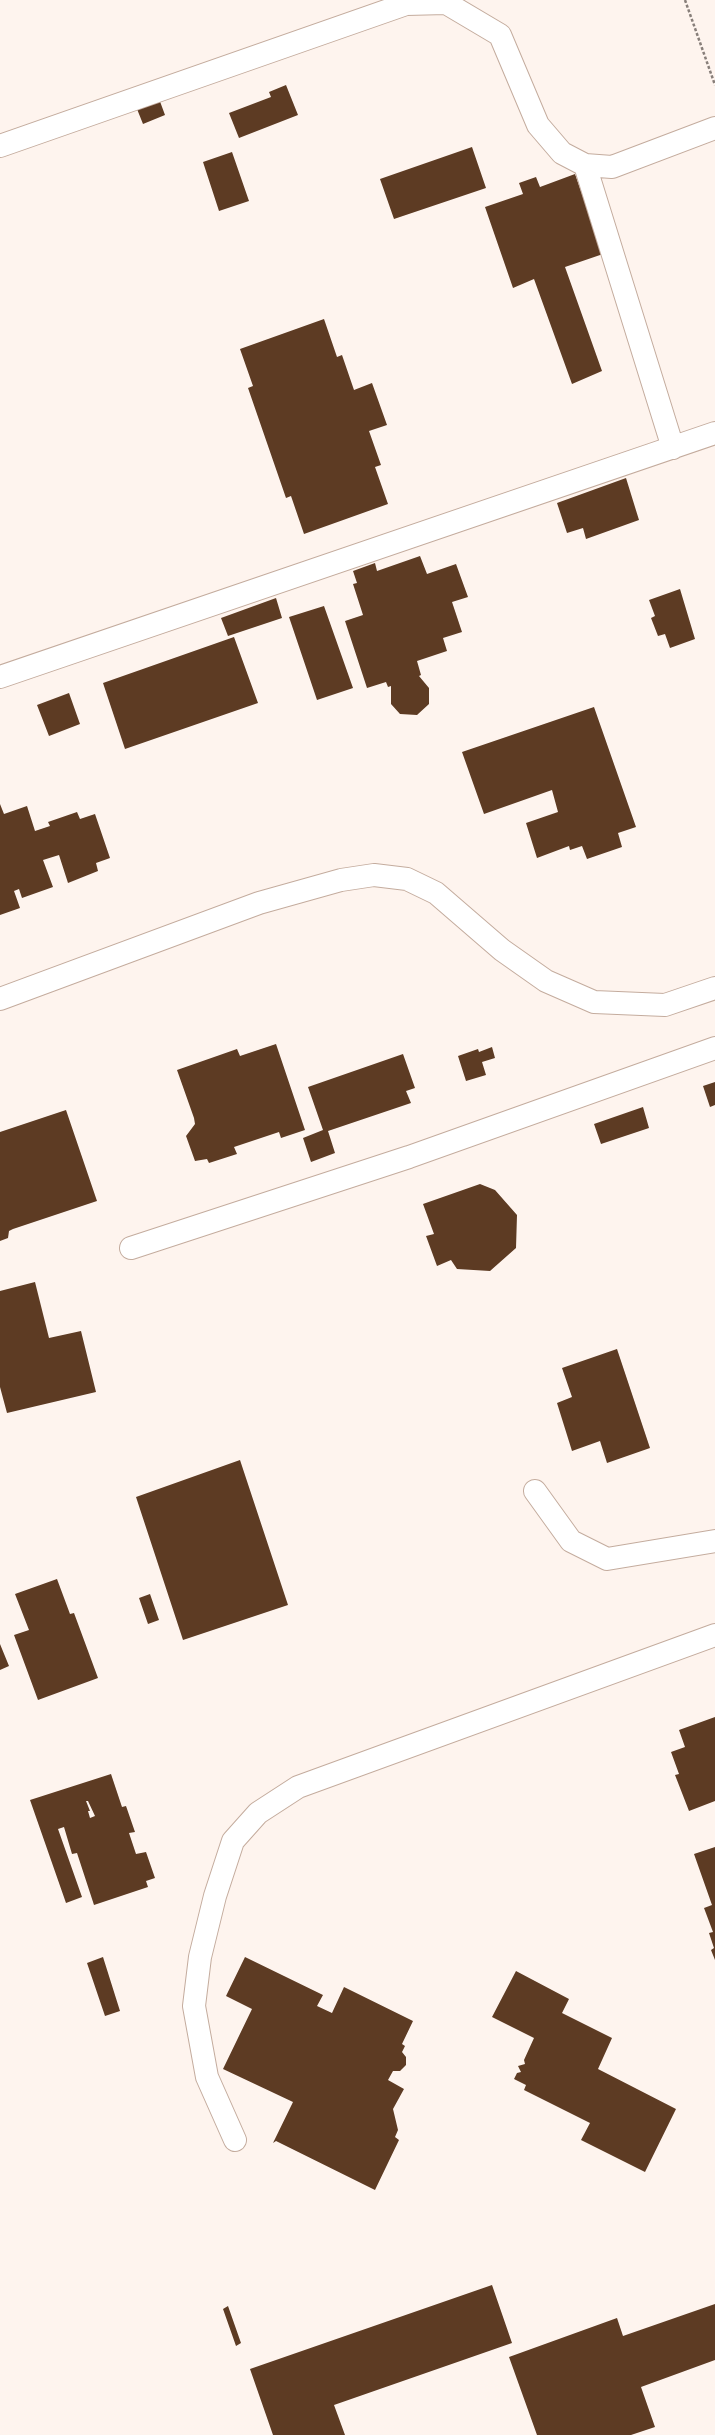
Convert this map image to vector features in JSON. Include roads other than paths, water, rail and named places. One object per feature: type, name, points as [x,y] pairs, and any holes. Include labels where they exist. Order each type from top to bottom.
[{"type":"street","points":[[0,146],[406,4],[446,3],[500,35],[538,125],[562,153],[585,165],[612,167],[715,128]]},
{"type":"street","points":[[585,165],[673,448]]},
{"type":"street","points":[[0,677],[715,433]]},
{"type":"street","points":[[0,999],[259,903],[341,880],[374,874],[407,879],[436,893],[502,950],[546,981],[594,1002],[665,1005],[715,988]]},
{"type":"street","points":[[131,1248],[409,1156],[715,1048]]},
{"type":"street","points":[[535,1491],[571,1541],[607,1559],[715,1541]]},
{"type":"street","points":[[235,2140],[207,2077],[194,2006],[200,1957],[215,1896],[234,1840],[258,1813],[298,1787],[715,1634]]}]
